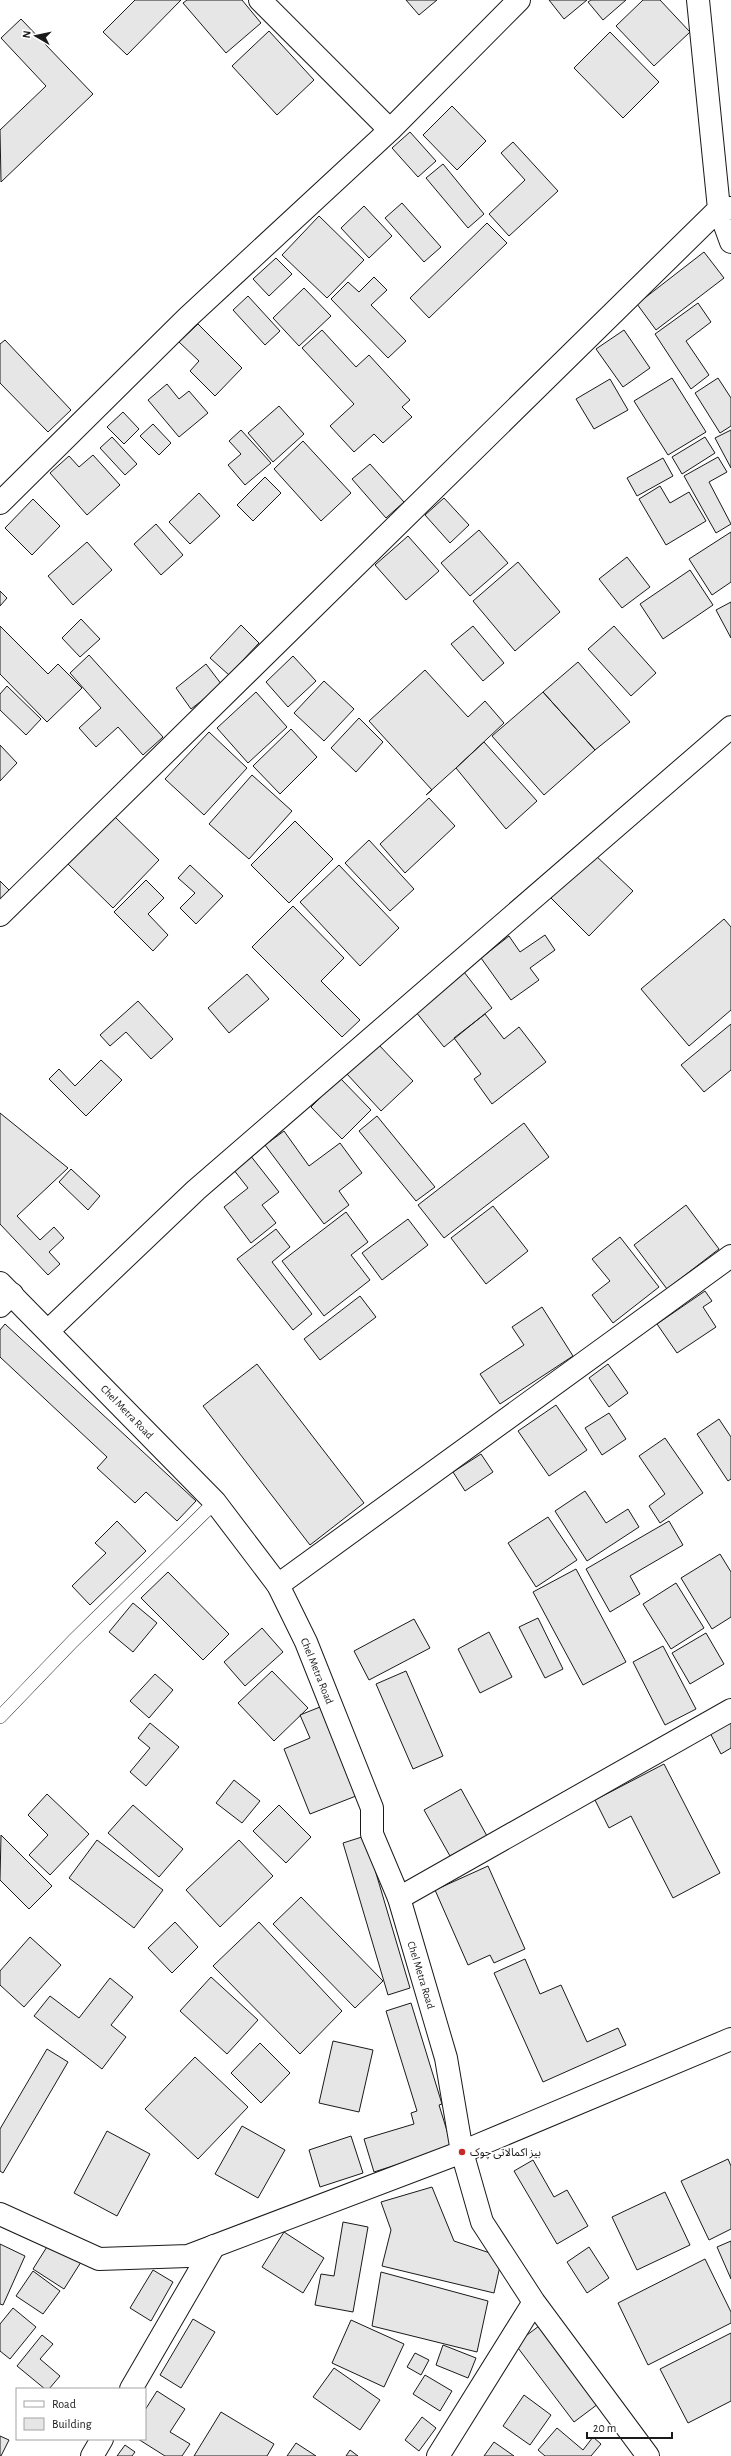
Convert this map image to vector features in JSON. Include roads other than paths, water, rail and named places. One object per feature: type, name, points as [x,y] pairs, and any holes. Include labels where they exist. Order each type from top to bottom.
[{"type":"street","points":[[260,0],[390,130]]},
{"type":"street","points":[[0,503],[186,318],[390,130],[518,0]]},
{"type":"street","points":[[698,0],[725,209],[731,242]]},
{"type":"street","points":[[0,915],[725,209]]},
{"type":"street","points":[[48,1331],[196,1190],[731,727]]},
{"type":"street","points":[[278,1585],[731,1256]]},
{"type":"street","name":"Chel Metra Road","points":[[4,1295],[48,1331],[215,1502],[278,1585],[306,1642],[372,1808],[372,1834],[398,1898],[446,2058],[462,2152],[482,2222],[534,2302],[648,2456]]},
{"type":"street","points":[[398,1898],[731,1710]]},
{"type":"street","points":[[0,2214],[99,2259],[188,2256],[462,2152],[731,2040]]},
{"type":"street","points":[[132,2388],[214,2246]]},
{"type":"street","points":[[438,2456],[534,2302]]},
{"type":"street","points":[[92,2456],[101,2440]]},
{"type":"lane","points":[[0,1717],[73,1641],[215,1502]]},
{"type":"place","name":"بیز اکمالاتی چوک","points":[[462,2152]]}]
